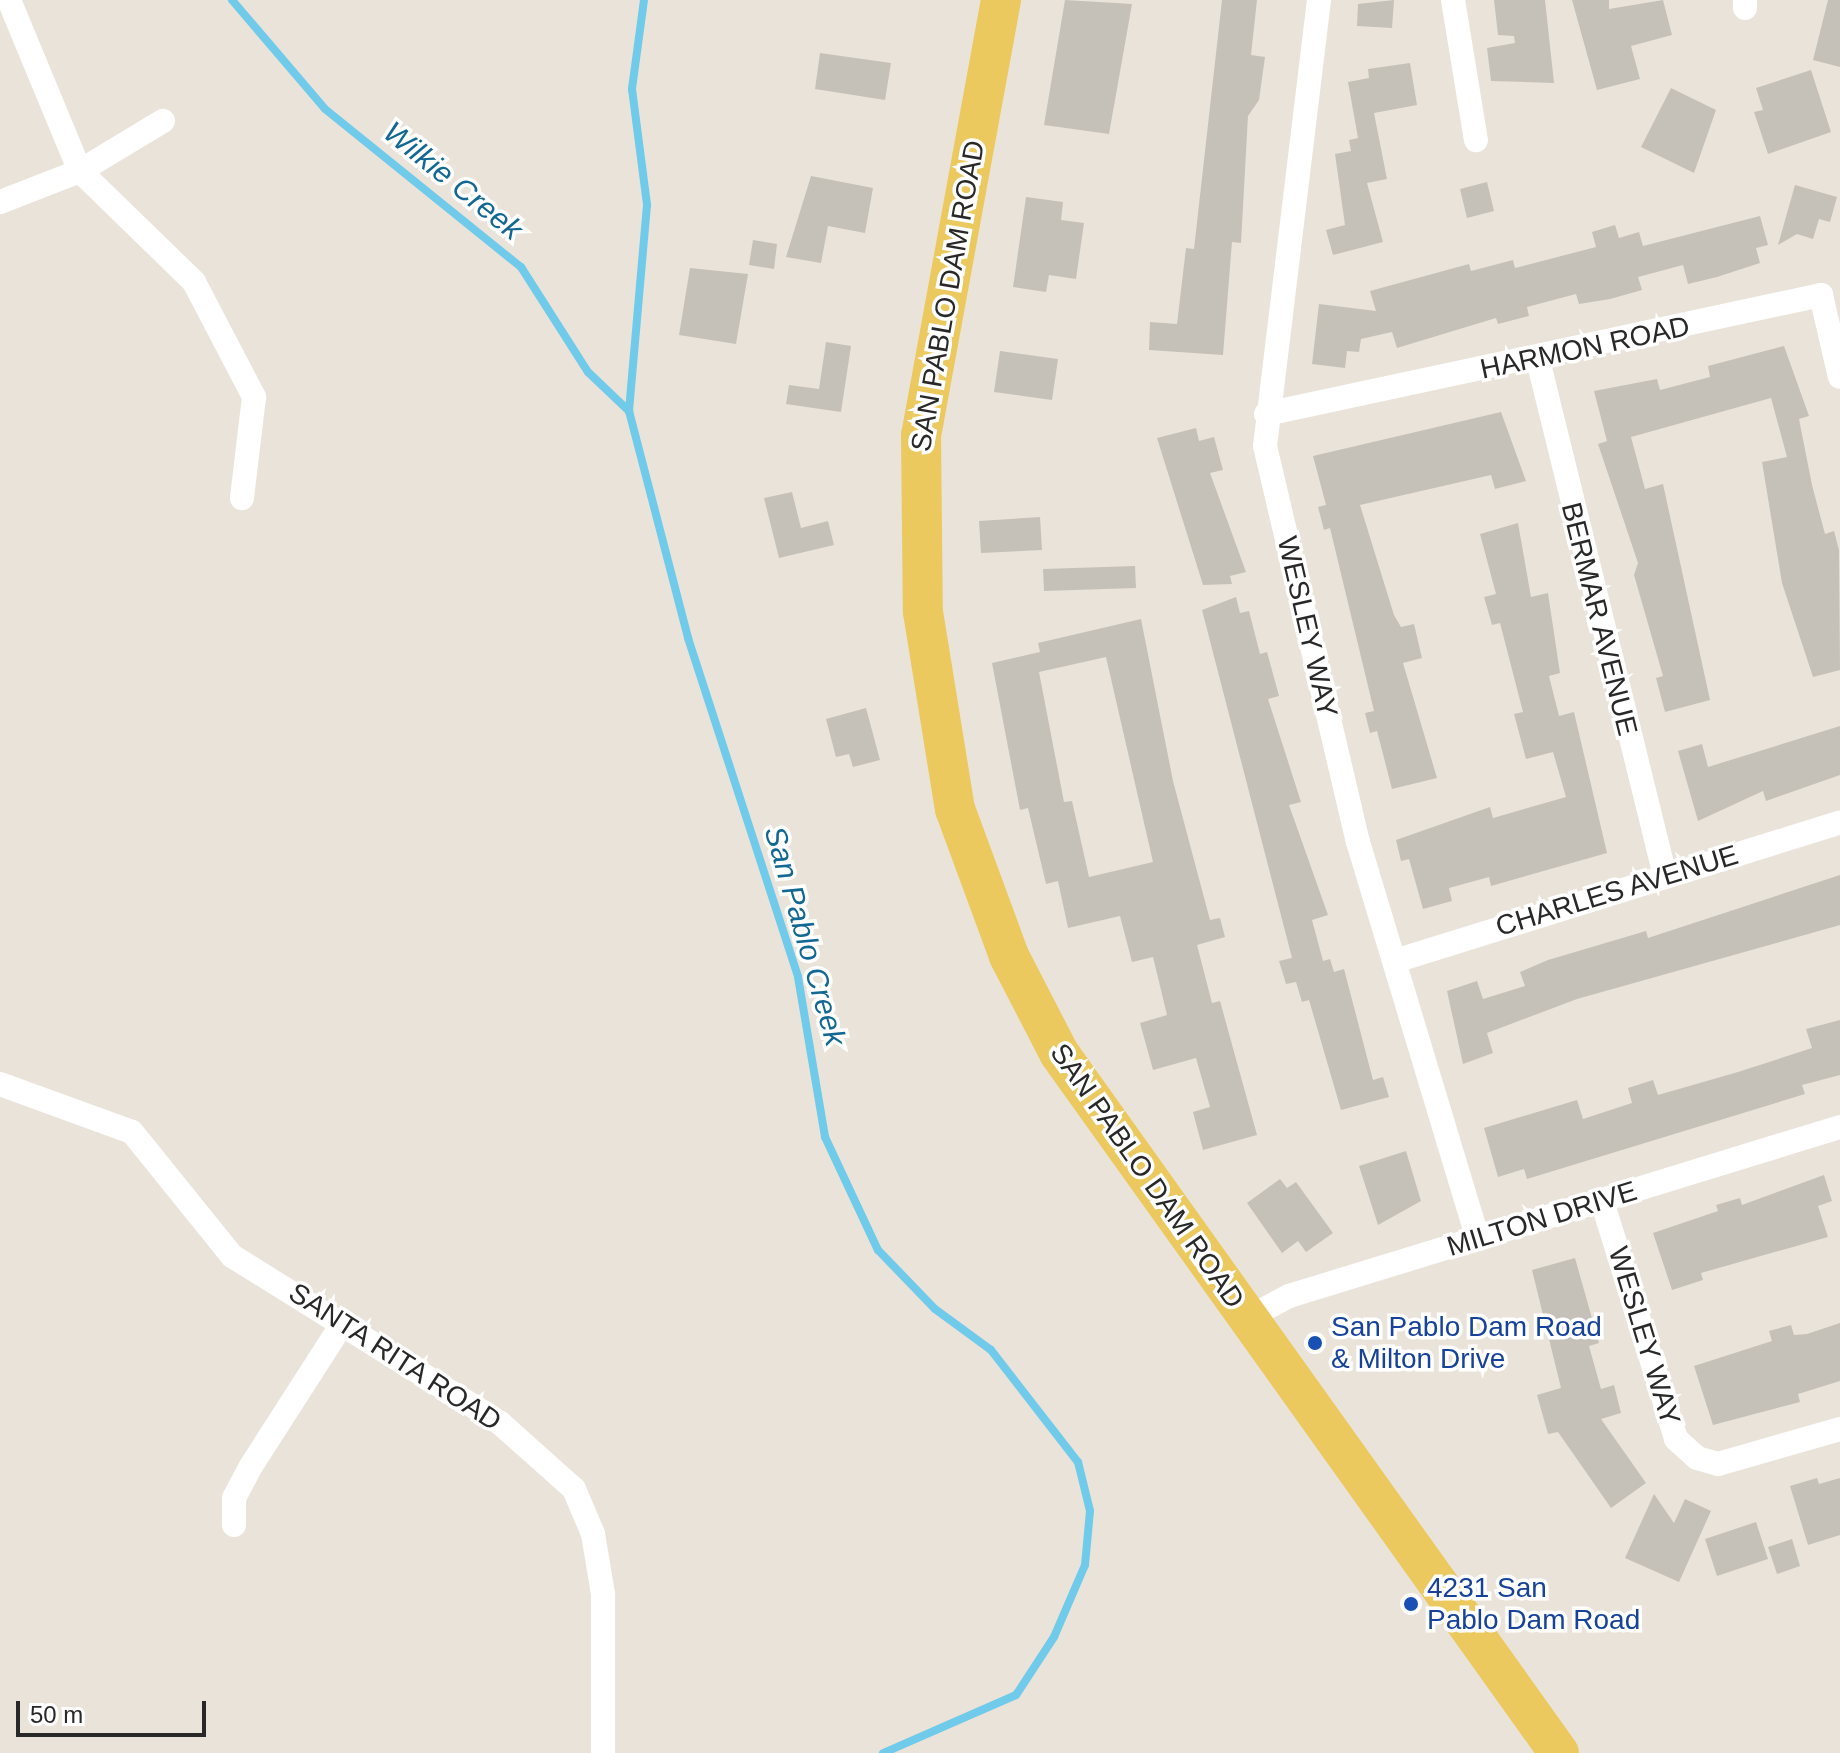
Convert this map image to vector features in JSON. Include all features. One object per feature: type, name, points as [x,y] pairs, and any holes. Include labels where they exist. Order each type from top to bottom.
[{"type":"main road","name":"SAN PABLO DAM ROAD","points":[[1001,0],[921,435],[918,524],[935,716],[978,881],[1031,999],[1089,1100],[1559,1753]]},
{"type":"street","points":[[9,0],[80,171],[194,282],[254,397],[242,498]]},
{"type":"street","name":"WESLEY WAY","points":[[1319,0],[1266,414],[1265,446],[1328,718],[1395,961],[1478,1239]]},
{"type":"street","points":[[1453,0],[1476,140]]},
{"type":"street","points":[[0,202],[80,171],[163,121]]},
{"type":"street","name":"HARMON ROAD","points":[[1266,414],[1538,360],[1821,295],[1840,377]]},
{"type":"street","name":"BERMAR AVENUE","points":[[1538,360],[1665,876]]},
{"type":"street","name":"CHARLES AVENUE","points":[[1395,961],[1840,822]]},
{"type":"street","name":"SANTA RITA ROAD","points":[[0,1084],[132,1132],[232,1256],[344,1321],[500,1423],[574,1489],[593,1534],[603,1594],[603,1753]]},
{"type":"street","name":"MILTON DRIVE","points":[[1246,1319],[1289,1296],[1840,1127]]},
{"type":"street","name":"WESLEY WAY","points":[[1602,1201],[1676,1439],[1697,1458],[1718,1464],[1840,1429]]},
{"type":"street","points":[[234,1525],[234,1498],[251,1466],[344,1321]]},
{"type":"building","points":[[1065,0],[1132,4],[1109,134],[1044,125]]},
{"type":"building","points":[[1222,0],[1257,0],[1251,55],[1265,57],[1259,100],[1248,116],[1241,243],[1232,242],[1223,355],[1149,350],[1150,322],[1177,324],[1186,248],[1194,249]]},
{"type":"building","points":[[1394,0],[1392,28],[1357,26],[1358,4]]},
{"type":"building","points":[[1494,0],[1545,0],[1554,83],[1491,81],[1487,48],[1515,43],[1514,36],[1498,35]]},
{"type":"building","points":[[1572,0],[1609,0],[1609,9],[1663,0],[1672,35],[1631,46],[1640,79],[1597,90]]},
{"type":"building","points":[[1828,0],[1840,0],[1840,67],[1813,60]]},
{"type":"building","points":[[820,53],[891,63],[885,100],[815,89]]},
{"type":"building","points":[[1410,63],[1417,105],[1374,113],[1387,179],[1367,183],[1383,242],[1333,255],[1326,230],[1345,225],[1335,154],[1351,151],[1349,140],[1358,138],[1348,82],[1369,78],[1368,69]]},
{"type":"building","points":[[1811,70],[1831,132],[1768,154],[1754,112],[1763,110],[1756,88]]},
{"type":"building","points":[[1671,88],[1716,110],[1694,173],[1641,147]]},
{"type":"building","points":[[811,176],[873,188],[865,233],[828,226],[821,263],[786,257]]},
{"type":"building","points":[[1487,182],[1494,211],[1467,218],[1460,189]]},
{"type":"building","points":[[1795,185],[1837,197],[1830,222],[1819,219],[1813,239],[1797,234],[1778,245]]},
{"type":"building","points":[[1026,197],[1063,202],[1061,220],[1084,223],[1076,279],[1049,275],[1046,292],[1013,287]]},
{"type":"building","points":[[1760,216],[1768,245],[1756,248],[1760,263],[1688,284],[1683,265],[1638,277],[1642,290],[1610,299],[1579,304],[1576,294],[1527,307],[1529,316],[1498,324],[1496,318],[1397,348],[1392,332],[1361,339],[1359,352],[1347,351],[1345,368],[1312,364],[1319,304],[1376,311],[1370,291],[1469,264],[1471,271],[1513,260],[1515,268],[1596,247],[1592,232],[1615,225],[1619,238],[1639,232],[1643,246]]},
{"type":"building","points":[[753,240],[777,244],[774,269],[749,265]]},
{"type":"building","points":[[690,268],[748,274],[736,344],[679,335]]},
{"type":"building","points":[[826,342],[851,346],[841,412],[786,404],[789,385],[819,389]]},
{"type":"building","points":[[1784,346],[1809,416],[1799,419],[1825,534],[1834,531],[1839,550],[1840,670],[1813,677],[1782,583],[1762,462],[1787,457],[1771,398],[1631,437],[1645,489],[1663,484],[1710,700],[1665,712],[1656,678],[1663,676],[1634,575],[1638,563],[1598,444],[1607,441],[1594,391],[1657,379],[1660,390],[1710,377],[1708,366]]},
{"type":"building","points":[[1000,351],[1058,359],[1052,400],[994,392]]},
{"type":"building","points":[[1501,412],[1526,481],[1495,489],[1491,475],[1360,505],[1394,615],[1401,627],[1414,624],[1422,658],[1403,663],[1437,778],[1392,789],[1377,731],[1370,733],[1365,713],[1374,711],[1330,528],[1324,530],[1318,507],[1326,505],[1313,456]]},
{"type":"building","points":[[1196,428],[1199,441],[1214,437],[1223,470],[1210,473],[1246,572],[1230,576],[1232,584],[1203,585],[1157,438]]},
{"type":"building","points":[[792,492],[801,528],[828,521],[834,545],[779,558],[764,498]]},
{"type":"building","points":[[1040,517],[1042,550],[981,553],[979,521]]},
{"type":"building","points":[[1518,523],[1531,597],[1548,593],[1560,673],[1549,676],[1559,716],[1574,712],[1607,853],[1491,886],[1489,877],[1449,888],[1452,901],[1423,909],[1409,859],[1401,861],[1396,840],[1490,807],[1493,818],[1566,797],[1553,752],[1526,759],[1514,714],[1523,712],[1500,623],[1492,625],[1484,597],[1496,594],[1480,534]]},
{"type":"building","points":[[1135,566],[1136,588],[1044,591],[1043,569]]},
{"type":"building","points":[[1236,597],[1240,613],[1249,611],[1260,654],[1267,652],[1279,696],[1268,699],[1301,802],[1289,805],[1328,915],[1312,920],[1323,961],[1330,959],[1334,972],[1344,969],[1373,1080],[1383,1077],[1389,1097],[1341,1110],[1309,1000],[1302,1002],[1296,982],[1286,984],[1279,961],[1292,958],[1202,610]]},
{"type":"building","points":[[1141,619],[1173,781],[1210,920],[1220,918],[1225,937],[1197,945],[1212,1003],[1220,1001],[1257,1135],[1203,1150],[1193,1112],[1210,1107],[1196,1058],[1153,1070],[1140,1023],[1167,1015],[1153,957],[1132,962],[1120,916],[1068,928],[1058,881],[1046,884],[1028,808],[1020,810],[992,663],[1040,652],[1038,643]],"holes":[[[1106,657],[1153,862],[1089,877],[1072,801],[1064,802],[1039,672]]]},
{"type":"building","points":[[866,708],[880,760],[853,767],[849,754],[836,757],[826,719]]},
{"type":"building","points":[[1840,726],[1840,775],[1766,801],[1763,791],[1698,821],[1678,751],[1702,744],[1708,767]]},
{"type":"building","points":[[1840,875],[1840,925],[1577,999],[1487,1033],[1493,1053],[1463,1064],[1447,991],[1477,981],[1483,999],[1525,986],[1520,972],[1548,960],[1646,931],[1648,938]]},
{"type":"building","points":[[1840,1020],[1840,1075],[1802,1085],[1805,1094],[1527,1179],[1524,1169],[1498,1177],[1484,1128],[1577,1100],[1583,1119],[1632,1103],[1628,1088],[1653,1080],[1658,1095],[1738,1072],[1812,1048],[1806,1029]]},
{"type":"building","points":[[1406,1151],[1421,1201],[1378,1225],[1359,1166]]},
{"type":"building","points":[[1824,1175],[1832,1201],[1818,1206],[1828,1237],[1701,1273],[1703,1280],[1672,1290],[1653,1233],[1718,1211],[1716,1205],[1740,1198],[1742,1205]]},
{"type":"building","points":[[1280,1179],[1287,1188],[1296,1182],[1333,1233],[1306,1252],[1298,1241],[1282,1253],[1247,1203]]},
{"type":"building","points":[[1575,1258],[1599,1343],[1589,1346],[1601,1389],[1614,1385],[1621,1413],[1601,1419],[1646,1483],[1611,1508],[1558,1432],[1548,1434],[1537,1395],[1561,1388],[1532,1270]]},
{"type":"building","points":[[1840,1323],[1840,1381],[1798,1394],[1800,1402],[1713,1425],[1694,1366],[1772,1341],[1769,1331],[1791,1325],[1794,1335],[1807,1334]]},
{"type":"building","points":[[1817,1478],[1819,1484],[1840,1478],[1840,1535],[1808,1545],[1790,1486]]},
{"type":"building","points":[[1654,1494],[1674,1523],[1685,1499],[1711,1511],[1679,1582],[1625,1558]]},
{"type":"building","points":[[1756,1522],[1768,1559],[1717,1576],[1705,1539]]},
{"type":"building","points":[[1792,1539],[1800,1566],[1777,1574],[1768,1547]]},
{"type":"waterway","name":"Wilkie Creek","points":[[232,0],[325,109],[521,267],[588,372],[629,411]]},
{"type":"waterway","name":"San Pablo Creek","points":[[644,0],[632,89],[647,205],[629,411],[688,638],[798,977],[825,1137],[878,1250],[935,1309],[991,1350],[1078,1462],[1090,1511],[1085,1565],[1054,1637],[1016,1695],[883,1753]]},
{"type":"place","name":"San Pablo Dam Road & Milton Drive","points":[[1315,1343]]},
{"type":"place","name":"4231 San Pablo Dam Road","points":[[1411,1604]]}]
